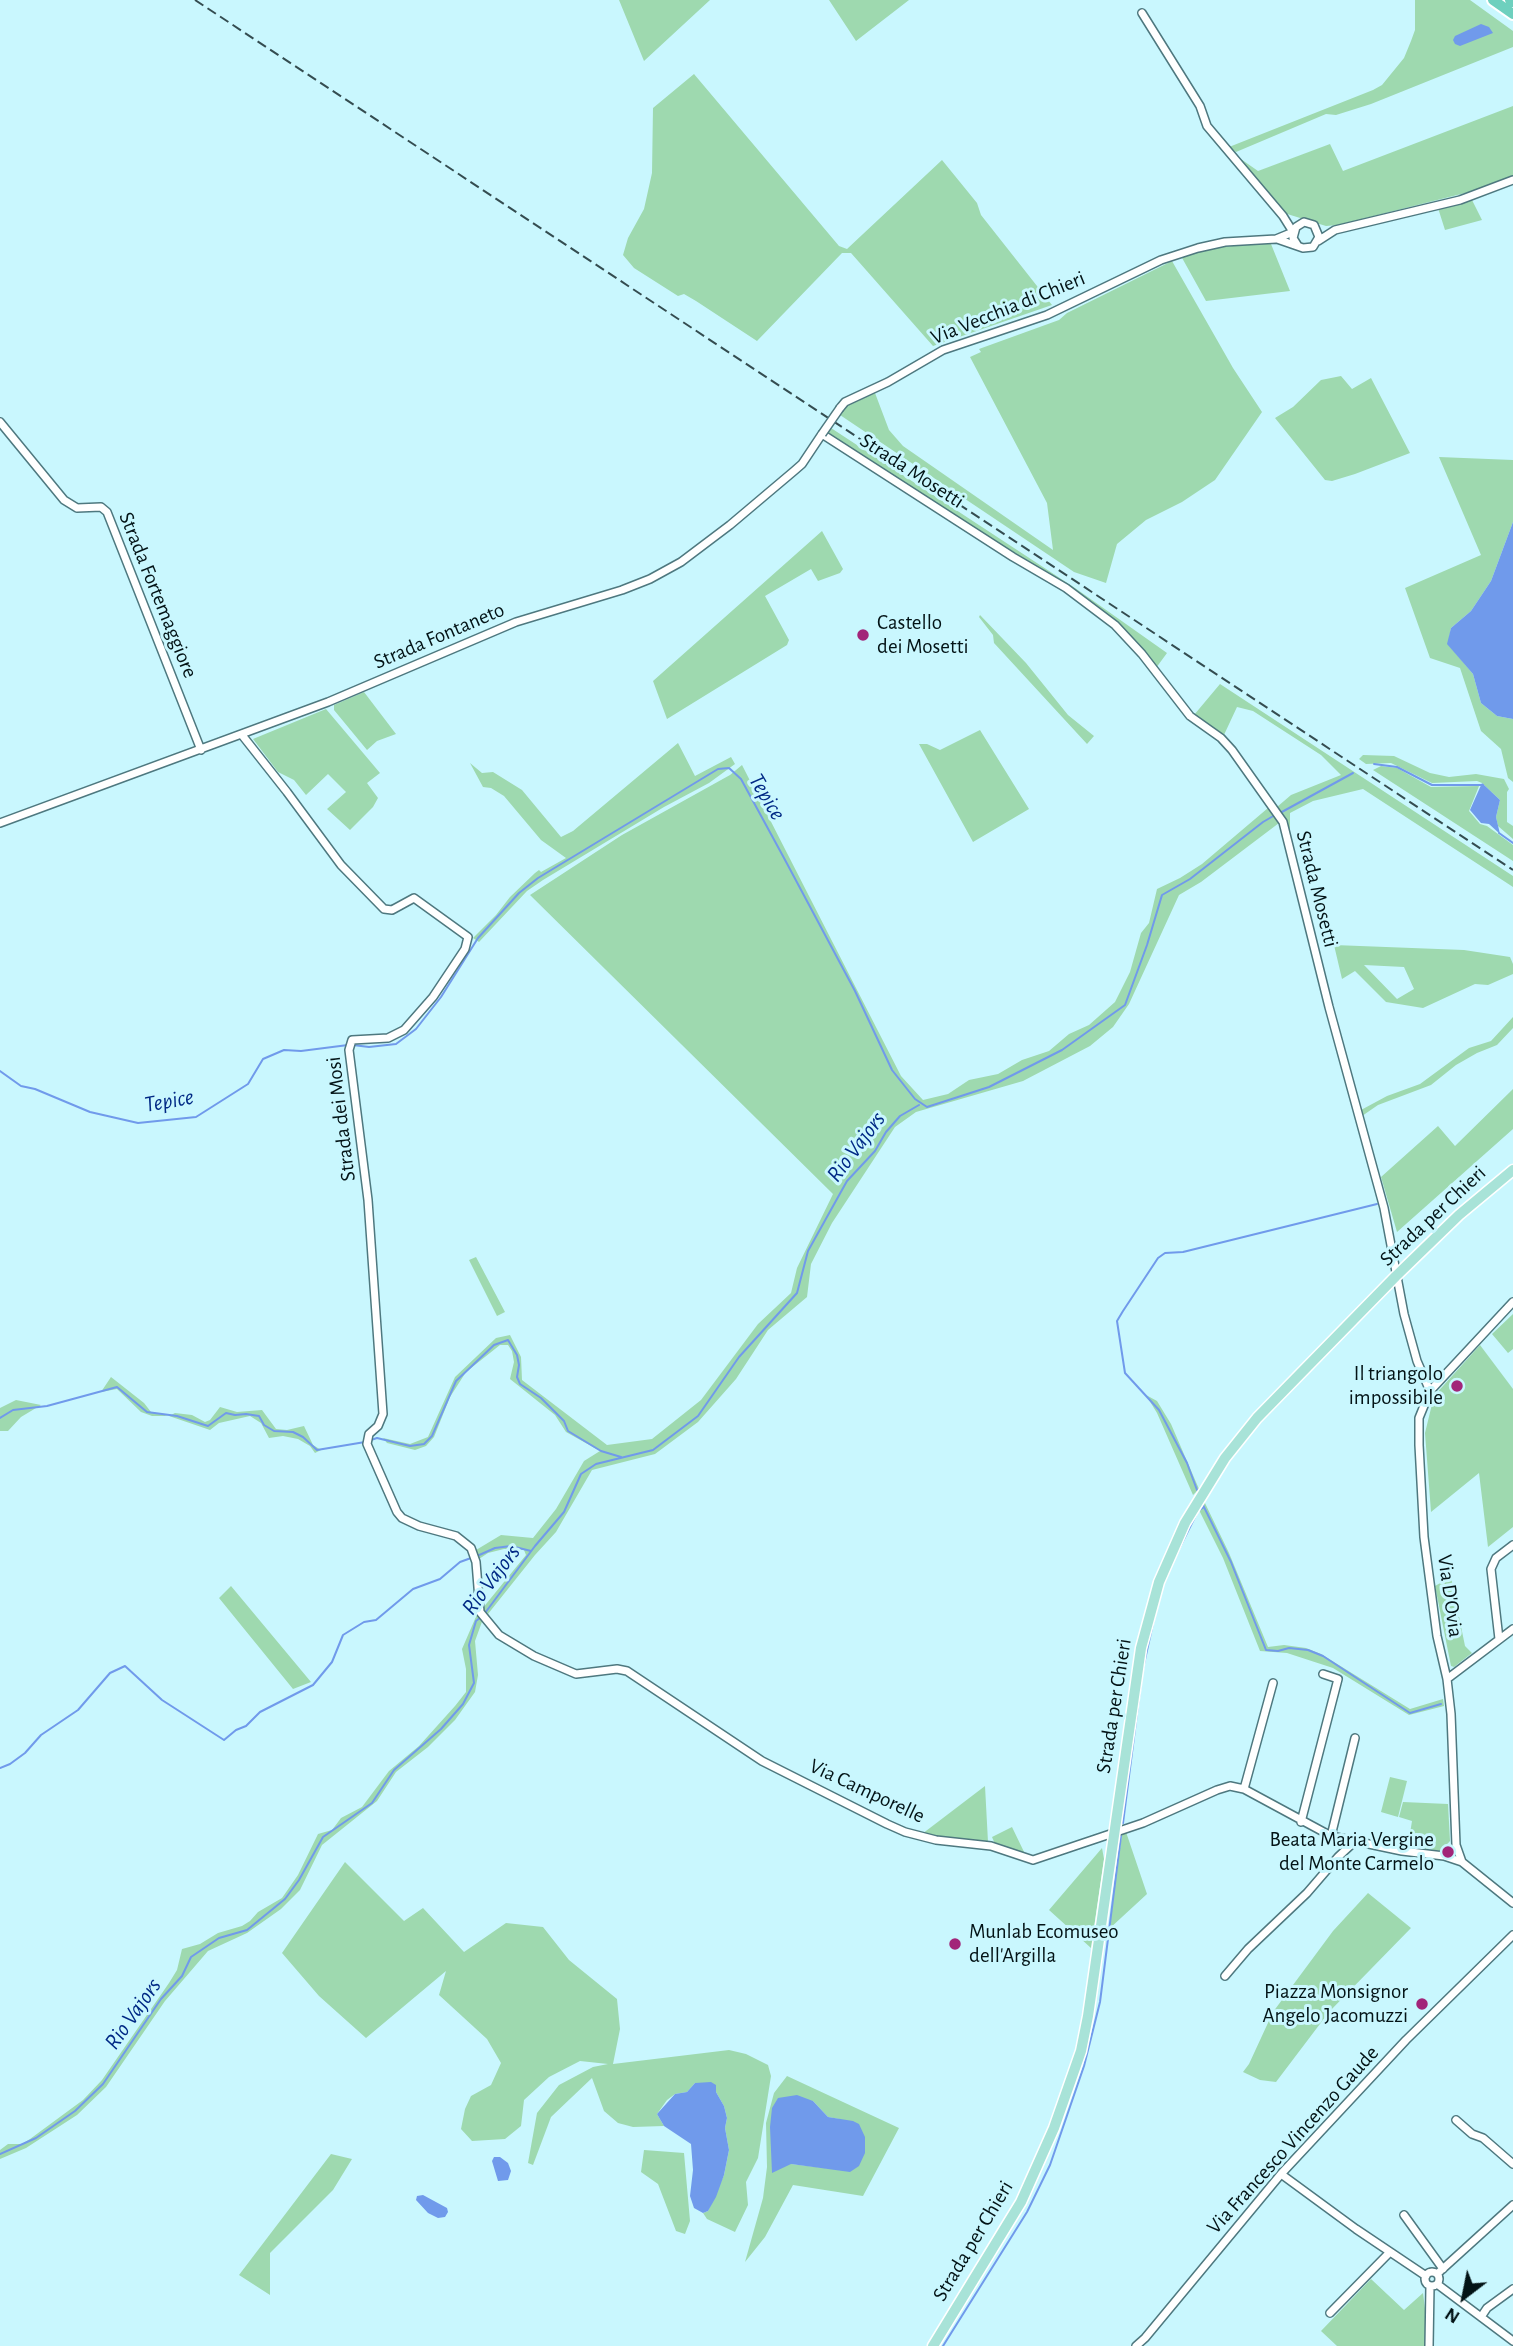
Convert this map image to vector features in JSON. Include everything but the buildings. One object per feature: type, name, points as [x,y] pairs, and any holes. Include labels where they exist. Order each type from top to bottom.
[{"type":"highway","points":[[1493,0],[1513,14]]},
{"type":"main road","name":"Strada per Chieri","points":[[933,2346],[1021,2202],[1054,2128],[1081,2051],[1141,1648],[1159,1582],[1185,1523],[1225,1458],[1257,1418],[1396,1276],[1459,1215],[1513,1170]]},
{"type":"street","points":[[1142,13],[1200,106],[1208,126],[1283,216],[1298,246],[1308,248],[1335,230],[1460,200],[1513,180]]},
{"type":"street","points":[[1283,216],[1299,223],[1309,222],[1335,230]]},
{"type":"street","points":[[1293,232],[1299,223]]},
{"type":"street","points":[[1314,225],[1319,233],[1318,241]]},
{"type":"street","name":"Via Vecchia di Chieri","points":[[840,408],[845,402],[888,382],[943,350],[1047,315],[1161,260],[1225,242],[1276,239],[1293,232]]},
{"type":"street","name":"Via Vecchia di Chieri","points":[[1276,239],[1298,246]]},
{"type":"street","name":"Strada Fontaneto","points":[[0,823],[242,735],[516,622],[650,579],[681,562],[802,464],[840,408]]},
{"type":"street","name":"Strada Fortemaggiore","points":[[0,422],[64,500],[77,509],[101,507],[107,512],[201,750]]},
{"type":"street","name":"Strada Mosetti","points":[[822,434],[1002,551],[1066,588],[1115,625],[1142,654],[1190,716],[1221,738],[1283,822],[1320,974],[1384,1208],[1412,1343],[1430,1391]]},
{"type":"street","name":"Strada dei Mosi","points":[[242,735],[341,865],[384,909],[392,911],[414,898],[468,937],[468,943],[433,998],[404,1030],[388,1038],[352,1040],[349,1050],[368,1200],[383,1414],[379,1426],[369,1434],[367,1444],[397,1512],[402,1518],[418,1526],[456,1536],[465,1542],[475,1558],[478,1585]]},
{"type":"street","name":"Via D'Ovia","points":[[1462,1862],[1454,1833],[1453,1739],[1447,1679],[1432,1604],[1420,1483],[1419,1418],[1430,1391],[1513,1302]]},
{"type":"street","points":[[1499,1639],[1491,1569],[1496,1558],[1513,1545]]},
{"type":"street","name":"Via Camporelle","points":[[478,1585],[480,1612],[499,1635],[561,1669],[576,1674],[617,1669],[628,1671],[762,1761],[905,1832],[936,1840],[991,1846],[1033,1860],[1143,1823],[1217,1790],[1230,1786],[1244,1789]]},
{"type":"street","points":[[1447,1679],[1513,1629]]},
{"type":"street","points":[[1301,1822],[1338,1679],[1323,1674]]},
{"type":"street","points":[[1273,1683],[1244,1789],[1331,1836],[1353,1843],[1444,1856],[1462,1862],[1513,1903]]},
{"type":"street","points":[[1331,1836],[1355,1738]]},
{"type":"street","points":[[1226,1976],[1248,1949],[1307,1893],[1353,1843]]},
{"type":"street","name":"Via Francesco Vincenzo Gaude","points":[[1136,2346],[1281,2174],[1406,2040],[1513,1935]]},
{"type":"street","points":[[1457,2120],[1513,2164]]},
{"type":"street","points":[[1281,2174],[1426,2276]]},
{"type":"street","points":[[1429,2346],[1434,2285],[1440,2272],[1510,2208],[1513,2218]]},
{"type":"street","points":[[1404,2215],[1440,2272]]},
{"type":"street","points":[[1330,2312],[1390,2252]]},
{"type":"street","points":[[1440,2272],[1430,2272],[1426,2276],[1426,2283],[1434,2285],[1513,2341]]},
{"type":"street","points":[[1481,2318],[1487,2308],[1513,2289]]},
{"type":"green space","points":[[619,0],[710,0],[644,61]]},
{"type":"green space","points":[[829,0],[909,0],[856,41]]},
{"type":"green space","points":[[1415,0],[1470,0],[1513,31],[1513,47],[1371,104],[1336,115],[1326,114],[1236,152],[1229,147],[1382,85],[1404,58],[1411,41],[1415,30]]},
{"type":"green space","points":[[694,74],[839,246],[847,249],[942,160],[977,203],[981,215],[1052,305],[933,346],[851,253],[842,253],[757,341],[696,301],[684,294],[678,296],[634,268],[623,255],[628,238],[644,209],[652,173],[653,108]]},
{"type":"green space","points":[[1513,106],[1513,176],[1481,189],[1338,225],[1326,226],[1284,213],[1238,157],[1258,171],[1330,144],[1343,171]]},
{"type":"green space","points":[[1472,200],[1482,220],[1445,230],[1438,208]]},
{"type":"green space","points":[[1271,244],[1290,291],[1206,301],[1181,256],[1206,249]]},
{"type":"green space","points":[[1172,261],[1233,368],[1262,412],[1215,480],[1182,502],[1146,520],[1117,544],[1106,583],[1074,572],[840,415],[845,407],[875,393],[889,430],[903,446],[1053,550],[1047,503],[970,357],[981,352],[979,349],[1059,320],[1067,313]]},
{"type":"green space","points":[[1341,376],[1352,389],[1371,378],[1410,453],[1332,481],[1325,480],[1275,418],[1293,407],[1321,380]]},
{"type":"green space","points":[[831,428],[1075,588],[1167,653],[1156,668],[1122,628],[827,434]]},
{"type":"green space","points":[[1439,457],[1513,460],[1513,522],[1491,581],[1471,611],[1451,628],[1448,644],[1473,674],[1481,703],[1497,716],[1513,719],[1513,782],[1508,778],[1501,749],[1481,731],[1460,668],[1430,658],[1405,588],[1481,555]]},
{"type":"green space","points":[[822,531],[843,569],[840,573],[818,581],[811,569],[765,596],[789,640],[787,645],[667,719],[653,681]]},
{"type":"green space","points":[[980,615],[1026,663],[1068,715],[1094,736],[1087,744],[994,643],[993,635]]},
{"type":"green space","points":[[1220,684],[1513,876],[1513,887],[1363,789],[1313,801],[1290,813],[1290,832],[1277,807],[1291,795],[1341,775],[1321,755],[1253,711],[1237,707],[1223,737],[1194,715]]},
{"type":"green space","points":[[364,692],[396,734],[377,741],[367,750],[334,710],[334,705]]},
{"type":"green space","points":[[326,709],[380,773],[367,783],[378,798],[373,807],[350,830],[327,809],[346,792],[328,774],[306,795],[294,780],[278,772],[253,739]]},
{"type":"green space","points":[[980,730],[1029,809],[973,842],[919,744],[927,744],[940,750]]},
{"type":"green space","points":[[678,743],[695,776],[731,757],[735,764],[709,783],[543,880],[527,891],[479,942],[473,938],[535,873],[566,858],[541,840],[504,796],[491,788],[483,787],[470,763],[482,773],[493,772],[522,790],[561,837],[573,831]]},
{"type":"green space","points":[[1363,755],[1394,756],[1430,773],[1449,777],[1476,774],[1504,779],[1509,789],[1507,822],[1513,826],[1513,839],[1498,826],[1496,817],[1500,800],[1482,783],[1432,783],[1391,763],[1366,764],[1359,759]]},
{"type":"green space","points":[[742,765],[901,1076],[923,1100],[948,1094],[969,1080],[998,1074],[1022,1060],[1049,1051],[1069,1034],[1089,1025],[1115,1002],[1130,972],[1141,933],[1149,923],[1157,889],[1202,864],[1268,808],[1279,823],[1201,882],[1179,895],[1129,1004],[1113,1027],[1090,1046],[1023,1081],[916,1112],[895,1127],[832,1223],[811,1264],[807,1297],[768,1330],[736,1379],[698,1422],[655,1454],[592,1470],[556,1532],[488,1614],[482,1609],[526,1555],[524,1550],[504,1549],[488,1553],[479,1559],[476,1550],[501,1535],[533,1538],[556,1509],[584,1461],[600,1451],[566,1432],[555,1415],[510,1379],[514,1362],[508,1345],[500,1345],[466,1372],[450,1397],[434,1437],[426,1446],[415,1450],[387,1443],[383,1438],[410,1444],[428,1437],[455,1377],[496,1338],[510,1335],[521,1357],[522,1380],[607,1445],[652,1439],[701,1400],[758,1324],[791,1293],[797,1268],[833,1194],[530,895],[622,835],[730,775]]},
{"type":"green space","points":[[1381,766],[1397,768],[1431,787],[1479,786],[1469,811],[1480,824],[1513,845],[1513,861],[1373,770]]},
{"type":"green space","points":[[1334,945],[1464,950],[1510,957],[1513,964],[1513,974],[1488,985],[1475,984],[1423,1008],[1386,1002],[1355,971],[1342,979]],"holes":[[[1364,965],[1404,967],[1414,989],[1397,999]]]},
{"type":"green space","points":[[1513,1017],[1513,1028],[1497,1045],[1456,1065],[1431,1085],[1378,1105],[1362,1116],[1361,1110],[1387,1096],[1420,1084],[1469,1048],[1491,1041]]},
{"type":"green space","points":[[1513,1089],[1513,1129],[1397,1232],[1381,1177],[1438,1126],[1455,1146]]},
{"type":"green space","points":[[476,1257],[505,1312],[497,1316],[469,1260]]},
{"type":"green space","points":[[1513,1314],[1513,1349],[1508,1353],[1492,1334]]},
{"type":"green space","points":[[1480,1345],[1513,1389],[1513,1527],[1488,1547],[1479,1473],[1431,1512],[1425,1433],[1434,1396]]},
{"type":"green space","points":[[111,1377],[144,1403],[151,1412],[169,1416],[152,1416],[141,1412],[117,1389],[101,1392]]},
{"type":"green space","points":[[1146,1395],[1157,1401],[1171,1424],[1199,1489],[1193,1495],[1157,1413]]},
{"type":"green space","points":[[16,1400],[41,1405],[21,1417],[8,1431],[0,1431],[0,1408]]},
{"type":"green space","points":[[220,1407],[237,1412],[262,1410],[276,1429],[287,1430],[304,1426],[313,1445],[321,1450],[315,1453],[310,1446],[298,1439],[283,1436],[269,1438],[261,1423],[250,1416],[219,1423],[210,1430],[169,1416],[175,1413],[192,1415],[205,1422],[210,1420]]},
{"type":"green space","points":[[1204,1501],[1268,1647],[1284,1645],[1306,1648],[1321,1654],[1410,1709],[1443,1699],[1444,1706],[1409,1715],[1333,1668],[1287,1653],[1260,1651],[1223,1558],[1198,1508]]},
{"type":"green space","points":[[1451,1577],[1465,1646],[1472,1653],[1454,1667],[1451,1666],[1435,1586]]},
{"type":"green space","points":[[231,1586],[311,1682],[293,1689],[219,1598]]},
{"type":"green space","points":[[478,1612],[483,1619],[475,1641],[478,1675],[475,1692],[455,1720],[428,1747],[396,1772],[377,1801],[322,1845],[300,1890],[281,1909],[247,1933],[208,1951],[165,2001],[106,2087],[77,2115],[26,2148],[0,2159],[0,2150],[8,2144],[22,2144],[30,2139],[83,2100],[102,2080],[177,1970],[182,1949],[242,1926],[258,1912],[282,1898],[298,1875],[318,1834],[332,1830],[341,1818],[362,1807],[389,1771],[419,1746],[455,1706],[466,1692],[466,1669],[462,1649]]},
{"type":"green space","points":[[1390,1777],[1407,1781],[1398,1817],[1381,1812]]},
{"type":"green space","points":[[985,1786],[988,1842],[942,1839],[922,1834]]},
{"type":"green space","points":[[1403,1802],[1448,1804],[1450,1841],[1441,1851],[1408,1846],[1412,1821],[1399,1817]]},
{"type":"green space","points":[[1012,1827],[1026,1856],[995,1844],[992,1837]]},
{"type":"green space","points":[[1126,1832],[1147,1894],[1109,1929],[1122,1834]]},
{"type":"green space","points":[[1102,1848],[1104,1859],[1091,1948],[1049,1910]]},
{"type":"green space","points":[[345,1862],[404,1921],[423,1908],[464,1952],[506,1923],[543,1927],[569,1960],[617,1999],[620,2029],[613,2064],[729,2050],[746,2054],[768,2065],[771,2076],[758,2158],[746,2182],[748,2205],[735,2232],[707,2219],[703,2213],[708,2211],[724,2175],[729,2150],[724,2106],[716,2092],[706,2083],[695,2083],[687,2092],[675,2094],[667,2100],[657,2114],[664,2126],[633,2127],[618,2123],[604,2111],[592,2078],[551,2117],[533,2165],[528,2163],[537,2113],[559,2085],[593,2067],[608,2064],[580,2061],[549,2077],[524,2100],[521,2126],[505,2139],[472,2141],[461,2129],[465,2109],[471,2096],[491,2085],[501,2063],[487,2039],[439,1995],[446,1971],[366,2038],[319,1996],[282,1953]]},
{"type":"green space","points":[[1368,1893],[1411,1928],[1329,2012],[1276,2082],[1260,2080],[1243,2072],[1273,2012],[1333,1931]]},
{"type":"green space","points":[[787,2076],[899,2128],[863,2196],[793,2185],[765,2237],[745,2262],[763,2198],[767,2167],[766,2123],[774,2093]],"holes":[[[778,2098],[813,2101],[828,2117],[839,2119],[850,2171],[791,2164]]]},
{"type":"green space","points":[[644,2150],[684,2153],[690,2221],[685,2234],[676,2231],[658,2184],[641,2172]]},
{"type":"green space","points":[[331,2154],[352,2159],[333,2190],[270,2253],[270,2295],[239,2275]]},
{"type":"green space","points":[[1371,2279],[1404,2310],[1423,2293],[1427,2324],[1426,2346],[1337,2346],[1321,2331]]},
{"type":"water","points":[[1481,24],[1489,27],[1493,33],[1460,46],[1455,44],[1455,36]]},
{"type":"water","points":[[1513,522],[1513,719],[1497,716],[1481,703],[1473,674],[1447,644],[1451,628],[1471,611],[1491,581]]},
{"type":"water","points":[[1482,783],[1500,800],[1496,817],[1500,834],[1489,824],[1481,823],[1470,810]]},
{"type":"water","points":[[711,2082],[716,2085],[716,2092],[724,2106],[729,2150],[716,2197],[708,2211],[703,2213],[694,2208],[690,2196],[693,2170],[691,2144],[664,2126],[657,2114],[675,2094],[687,2092],[695,2083]]},
{"type":"water","points":[[797,2095],[813,2101],[828,2117],[859,2124],[865,2137],[865,2153],[859,2166],[850,2172],[791,2164],[772,2173],[772,2108],[778,2098]]},
{"type":"water","points":[[494,2157],[500,2157],[508,2163],[511,2171],[508,2180],[498,2181],[492,2161]]},
{"type":"water","points":[[423,2195],[447,2208],[445,2217],[438,2218],[428,2213],[416,2200],[417,2196]]},
{"type":"waterway","name":"Tepice","points":[[1374,764],[1397,767],[1432,785],[1483,785]]},
{"type":"waterway","name":"Tepice","points":[[353,1045],[369,1047],[396,1044],[416,1029],[441,997],[478,938],[519,893],[538,878],[718,769],[729,768],[741,779],[784,858],[855,991],[892,1070],[915,1099],[927,1107],[989,1087],[1062,1050],[1125,1005],[1162,895],[1190,879],[1275,815]]},
{"type":"waterway","name":"Tepice","points":[[1280,813],[1353,773]]},
{"type":"waterway","name":"Tepice","points":[[1499,833],[1513,843]]},
{"type":"waterway","name":"Tepice","points":[[0,1071],[21,1086],[35,1089],[90,1112],[138,1123],[196,1117],[248,1084],[263,1059],[284,1050],[301,1051],[348,1045]]},
{"type":"waterway","name":"Rio Vajors","points":[[485,1613],[564,1512],[581,1474],[596,1464],[653,1450],[698,1416],[739,1357],[797,1293],[808,1251],[847,1181],[875,1151],[900,1116],[919,1105]]},
{"type":"waterway","points":[[1197,1490],[1187,1463],[1159,1410],[1125,1373],[1117,1321],[1123,1311],[1158,1258],[1165,1253],[1183,1252],[1377,1204]]},
{"type":"waterway","points":[[371,1440],[377,1438],[410,1446],[424,1444],[432,1436],[456,1381],[494,1345],[508,1340],[517,1355],[517,1377],[520,1384],[541,1398],[564,1421],[568,1431],[601,1451],[621,1457]]},
{"type":"waterway","points":[[0,1418],[13,1410],[47,1406],[117,1387],[147,1412],[177,1416],[208,1426],[226,1413],[246,1414],[259,1416],[264,1425],[274,1431],[293,1432],[303,1437],[317,1450],[365,1442]]},
{"type":"waterway","points":[[1202,1503],[1231,1562],[1266,1650],[1289,1648],[1308,1650],[1323,1656],[1410,1713],[1441,1704]]},
{"type":"waterway","points":[[1177,1553],[1198,1511],[1204,1507]]},
{"type":"waterway","points":[[477,1556],[495,1548],[511,1546],[531,1551]]},
{"type":"waterway","points":[[0,1768],[25,1753],[41,1735],[78,1710],[110,1673],[125,1666],[162,1700],[224,1740],[246,1726],[260,1712],[313,1685],[332,1662],[343,1635],[364,1622],[376,1620],[413,1589],[440,1579],[460,1562],[471,1558]]},
{"type":"waterway","points":[[1142,1673],[1156,1610]]},
{"type":"waterway","name":"Rio Vajors","points":[[0,2154],[36,2138],[75,2111],[103,2084],[161,1999],[182,1976],[191,1957],[219,1938],[247,1930],[285,1899],[323,1837],[372,1803],[394,1770],[441,1729],[463,1704],[474,1683],[469,1645],[476,1621],[481,1617]]},
{"type":"waterway","points":[[1123,1823],[1141,1682]]},
{"type":"waterway","points":[[943,2346],[1027,2212],[1050,2165],[1084,2066],[1100,2002],[1121,1836]]},
{"type":"railway","points":[[195,0],[1513,870]]},
{"type":"place","name":"Castello dei Mosetti","points":[[863,635]]},
{"type":"place","name":"Il triangolo impossibile","points":[[1457,1386]]},
{"type":"place","name":"Beata Maria Vergine del Monte Carmelo","points":[[1448,1852]]},
{"type":"place","name":"Munlab Ecomuseo dell'Argilla","points":[[955,1944]]},
{"type":"place","name":"Piazza Monsignor Angelo Jacomuzzi","points":[[1422,2004]]}]
